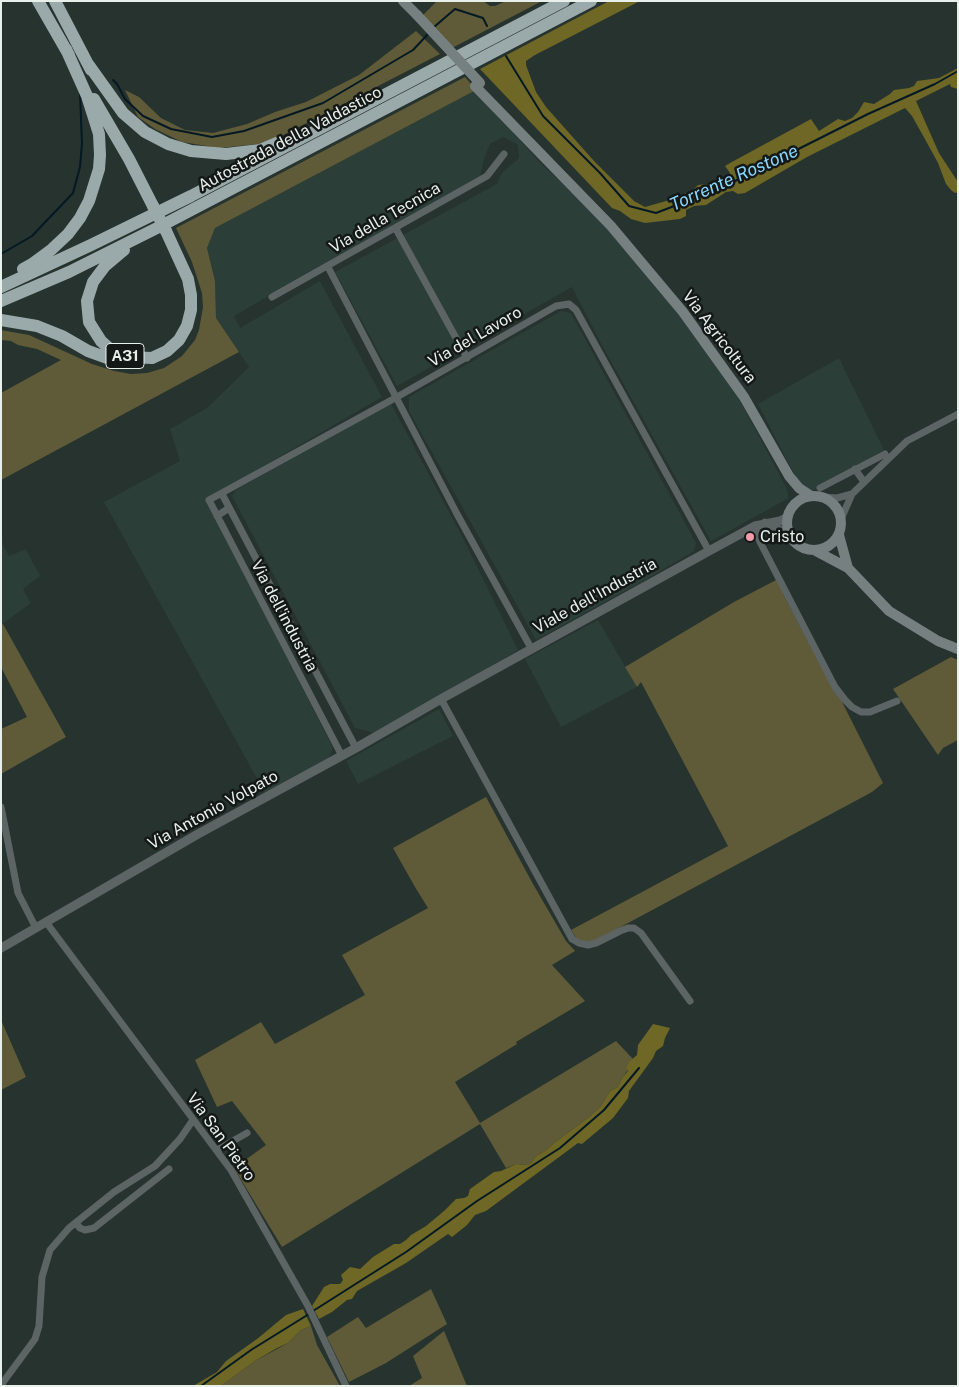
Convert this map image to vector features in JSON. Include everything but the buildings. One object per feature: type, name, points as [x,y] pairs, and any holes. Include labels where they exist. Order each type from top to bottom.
[{"type":"highway","name":"A31","points":[[38,1],[156,205]]},
{"type":"highway","name":"A31","points":[[55,1],[88,64],[156,205],[164,229],[184,269],[190,287],[192,303],[188,326],[173,346],[159,355],[144,358],[119,354],[101,341],[92,328],[87,308],[90,289],[96,276],[112,260],[164,229]]},
{"type":"highway","name":"Autostrada della Valdastico","points":[[1,287],[184,200],[564,1]]},
{"type":"highway","name":"Autostrada della Valdastico","points":[[1,300],[70,272],[164,229],[591,1]]},
{"type":"highway","name":"A31","points":[[88,64],[123,113],[145,132],[179,148],[204,153],[226,154],[249,152],[278,143],[434,64],[484,43]]},
{"type":"highway","name":"A31","points":[[1,280],[32,264],[68,234],[80,218],[96,182],[100,156],[100,134],[87,96],[66,49]]},
{"type":"highway","name":"A31","points":[[1,320],[38,326],[62,336],[88,351],[123,363],[152,363],[171,356],[191,333],[197,306],[192,274],[164,229]]},
{"type":"main road","name":"Via Agricoltura","points":[[404,2],[415,17],[517,128],[611,226],[682,312],[744,397],[789,476],[798,488],[817,494]]},
{"type":"main road","name":"Via Agricoltura","points":[[789,476],[793,493],[790,512]]},
{"type":"main road","name":"Viale dell'Industria","points":[[790,512],[798,502],[817,494]]},
{"type":"main road","points":[[790,512],[789,532],[797,545],[810,550],[830,546],[839,535],[841,519],[834,505],[817,494]]},
{"type":"main road","points":[[839,535],[848,568]]},
{"type":"main road","points":[[816,550],[848,568],[889,611],[938,641],[958,649]]},
{"type":"street","name":"Via della Tecnica","points":[[272,297],[396,229],[487,176],[504,154]]},
{"type":"street","points":[[396,229],[467,358]]},
{"type":"street","points":[[328,267],[457,514],[531,648]]},
{"type":"street","name":"Via del Lavoro","points":[[397,397],[556,306],[568,304],[576,310],[709,551]]},
{"type":"street","points":[[222,494],[397,397]]},
{"type":"street","points":[[841,519],[852,494],[907,442],[958,414]]},
{"type":"street","points":[[817,494],[855,469],[885,454]]},
{"type":"street","points":[[855,469],[864,482]]},
{"type":"street","name":"Via dell'industria","points":[[342,756],[209,500],[222,494],[356,748]]},
{"type":"street","name":"Viale dell'Industria","points":[[817,494],[837,498],[852,494]]},
{"type":"street","points":[[217,516],[229,508]]},
{"type":"street","name":"Viale dell'Industria","points":[[441,699],[760,524],[780,522],[790,512]]},
{"type":"street","points":[[797,545],[782,531],[760,524],[765,550],[835,686],[845,700],[861,712],[870,712],[897,701]]},
{"type":"street","points":[[441,699],[572,939],[588,945],[596,944],[620,931],[634,928],[642,933],[690,1002]]},
{"type":"street","name":"Via Antonio Volpato","points":[[1,948],[198,834],[342,756],[441,699]]},
{"type":"street","points":[[1,807],[18,893],[36,928]]},
{"type":"street","name":"Via San Pietro","points":[[46,922],[231,1170],[308,1306],[346,1386]]},
{"type":"street","points":[[1,1385],[35,1339],[39,1326],[42,1277],[50,1250],[69,1228],[114,1192],[154,1166],[180,1138],[193,1120]]},
{"type":"street","points":[[217,1150],[246,1134]]},
{"type":"street","points":[[76,1223],[85,1230],[94,1228],[169,1169]]},
{"type":"shaded area","points":[[437,1],[483,1],[490,6],[495,6],[506,1],[542,1],[452,48],[421,17]]},
{"type":"shaded area","points":[[609,1],[640,1],[535,55],[526,61],[526,65],[536,92],[546,107],[594,161],[634,201],[645,207],[673,199],[693,190],[698,185],[707,184],[726,177],[730,173],[725,166],[811,119],[819,131],[838,119],[845,121],[852,118],[864,102],[874,104],[894,90],[909,88],[914,86],[917,81],[939,78],[958,68],[958,89],[951,87],[950,84],[916,101],[939,153],[958,182],[958,192],[955,193],[946,184],[938,163],[912,116],[905,108],[807,157],[745,193],[726,192],[706,205],[694,206],[686,210],[686,216],[680,219],[645,223],[631,219],[612,208],[480,69]]},
{"type":"shaded area","points":[[416,31],[440,54],[268,143],[219,148],[182,142],[155,129],[138,117],[125,90],[139,97],[161,118],[185,130],[213,133],[247,124],[306,102],[359,75]]},
{"type":"shaded area","points":[[465,77],[476,90],[215,228],[207,248],[215,281],[216,318],[239,352],[1,480],[1,393],[61,360],[37,349],[1,340],[1,330],[29,335],[92,364],[114,371],[131,374],[147,373],[164,368],[182,356],[195,340],[199,330],[203,307],[202,293],[192,262],[176,228]]},
{"type":"shaded area","points":[[476,90],[541,164],[600,216],[720,363],[786,487],[789,498],[711,541],[604,349],[572,287],[397,386],[335,272],[497,184],[502,173],[519,158],[518,145],[503,137],[490,144],[480,176],[234,316],[240,328],[320,281],[382,397],[207,499],[333,748],[329,758],[265,793],[104,502],[180,461],[170,429],[207,408],[249,367],[216,318],[215,281],[207,248],[215,228]]},
{"type":"shaded area","points":[[561,311],[571,313],[696,543],[694,551],[536,640],[409,411],[409,397]]},
{"type":"shaded area","points":[[839,358],[884,450],[812,491],[801,487],[758,404]]},
{"type":"shaded area","points":[[390,402],[463,538],[518,650],[374,733],[355,728],[232,496],[236,490]]},
{"type":"shaded area","points":[[1,541],[9,556],[26,549],[40,576],[23,589],[31,603],[1,625]]},
{"type":"shaded area","points":[[778,579],[783,594],[834,691],[840,698],[883,783],[872,792],[589,944],[578,941],[571,930],[728,846],[641,682],[637,687],[625,667],[734,602]]},
{"type":"shaded area","points":[[598,620],[637,687],[561,727],[525,659]]},
{"type":"shaded area","points":[[3,624],[66,737],[1,774],[1,729],[27,717],[1,667],[1,625]]},
{"type":"shaded area","points":[[951,657],[958,660],[958,740],[943,748],[938,755],[893,689]]},
{"type":"shaded area","points":[[439,709],[453,736],[358,784],[346,761]]},
{"type":"shaded area","points":[[486,797],[533,884],[566,941],[575,951],[552,965],[585,1001],[516,1042],[517,1044],[455,1082],[480,1123],[616,1041],[633,1059],[626,1068],[628,1070],[618,1087],[610,1091],[601,1106],[545,1151],[536,1156],[528,1165],[516,1164],[506,1168],[480,1124],[282,1247],[234,1168],[266,1145],[232,1101],[217,1107],[195,1060],[261,1022],[275,1044],[365,995],[342,955],[428,908],[393,848]]},
{"type":"shaded area","points":[[1,1020],[26,1077],[1,1090]]},
{"type":"shaded area","points":[[653,1024],[670,1028],[663,1046],[656,1051],[629,1091],[628,1098],[613,1118],[582,1144],[578,1143],[486,1211],[475,1215],[467,1225],[452,1237],[448,1234],[406,1263],[357,1291],[352,1299],[347,1300],[332,1312],[319,1319],[312,1306],[324,1287],[330,1284],[340,1284],[343,1280],[341,1275],[350,1267],[360,1269],[373,1257],[394,1244],[400,1244],[426,1226],[456,1199],[468,1196],[470,1189],[494,1172],[516,1164],[528,1165],[536,1156],[589,1117],[601,1106],[610,1091],[618,1087],[628,1071],[626,1068],[629,1062],[637,1055],[638,1045]]},
{"type":"shaded area","points":[[431,1289],[447,1324],[386,1363],[349,1382],[327,1337],[358,1317],[366,1328]]},
{"type":"shaded area","points":[[303,1309],[311,1326],[301,1330],[288,1343],[255,1361],[221,1386],[193,1386],[217,1372],[226,1361],[286,1315]]},
{"type":"shaded area","points":[[311,1326],[317,1345],[340,1386],[221,1386],[255,1361],[288,1343],[301,1330]]},
{"type":"shaded area","points":[[444,1331],[467,1386],[409,1386],[422,1378],[413,1356]]},
{"type":"waterway","name":"Torrente Rostone","points":[[434,27],[455,9],[483,18],[487,26]]},
{"type":"waterway","name":"Torrente Rostone","points":[[113,80],[125,99],[143,116],[171,129],[212,137],[244,131],[323,103],[413,50],[429,33]]},
{"type":"waterway","name":"Torrente Rostone","points":[[506,56],[543,116],[600,173],[629,206],[656,213],[721,188],[958,71]]},
{"type":"waterway","name":"Torrente Rostone","points":[[1,254],[32,236],[73,193],[80,167],[82,143],[80,94]]},
{"type":"waterway","points":[[313,1311],[406,1252],[477,1201],[560,1148],[604,1110],[639,1068]]},
{"type":"waterway","points":[[201,1386],[251,1350],[309,1314]]},
{"type":"place","name":"Cristo","points":[[750,537]]}]
